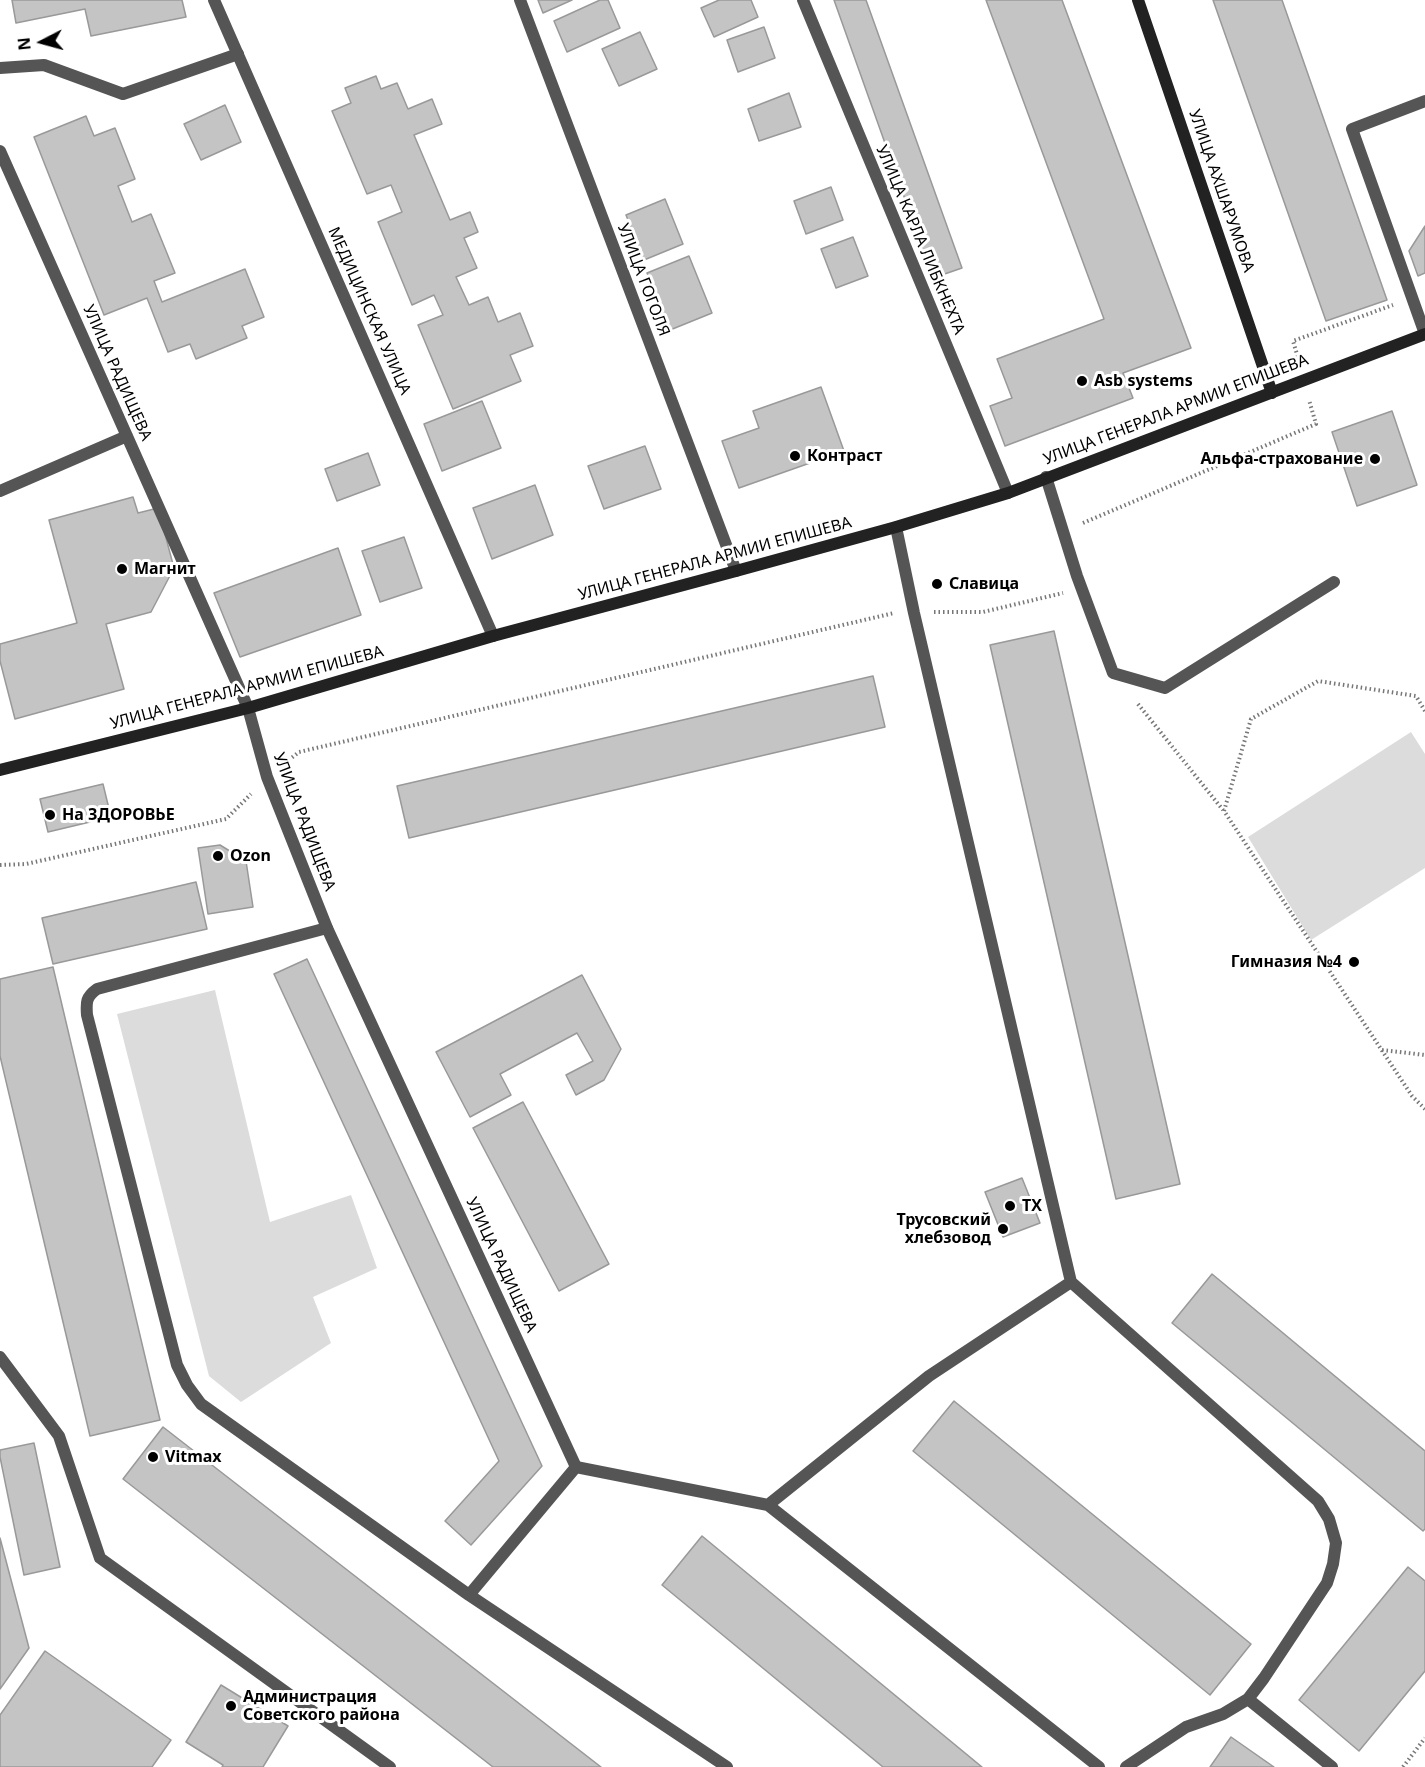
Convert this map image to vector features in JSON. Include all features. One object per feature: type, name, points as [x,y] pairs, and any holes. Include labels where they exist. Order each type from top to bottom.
[{"type":"main road","name":"УЛИЦА АХШАРУМОВА","points":[[1138,0],[1272,393]]},
{"type":"main road","name":"УЛИЦА ГЕНЕРАЛА АРМИИ ЕПИШЕВА","points":[[0,770],[248,708],[493,636],[896,527],[1008,493],[1425,334]]},
{"type":"street","name":"МЕДИЦИНСКАЯ УЛИЦА","points":[[214,0],[493,636]]},
{"type":"street","name":"УЛИЦА ГОГОЛЯ","points":[[520,0],[736,571]]},
{"type":"street","name":"УЛИЦА КАРЛА ЛИБКНЕХТА","points":[[803,0],[1008,493]]},
{"type":"street","points":[[0,68],[44,65],[123,94],[238,54]]},
{"type":"street","points":[[1425,101],[1353,129],[1425,334]]},
{"type":"street","name":"УЛИЦА РАДИЩЕВА","points":[[0,151],[248,708],[267,777],[327,928],[576,1467]]},
{"type":"street","points":[[0,491],[127,436]]},
{"type":"street","points":[[1046,477],[1077,576],[1113,673],[1165,688],[1334,582]]},
{"type":"street","points":[[896,527],[914,613],[1071,1282],[1318,1501],[1329,1519],[1336,1543],[1327,1583],[1248,1699],[1223,1714],[1186,1726],[1126,1767]]},
{"type":"street","points":[[327,928],[97,989],[89,994],[86,1004],[87,1015],[177,1365],[201,1404],[469,1595],[727,1767]]},
{"type":"street","points":[[768,1505],[929,1376],[1071,1282]]},
{"type":"street","points":[[0,1356],[59,1436],[100,1558],[390,1767]]},
{"type":"street","points":[[469,1595],[576,1467],[768,1505],[1099,1767]]},
{"type":"street","points":[[1248,1699],[1332,1767]]},
{"type":"path","points":[[1081,524],[1316,424],[1293,341],[1412,298]]},
{"type":"path","points":[[0,865],[26,864],[226,819],[267,777],[299,752],[889,613],[983,612],[1076,590],[1077,576]]},
{"type":"path","points":[[1113,673],[1224,811],[1412,1096],[1425,1108]]},
{"type":"path","points":[[1224,811],[1251,719],[1318,681],[1416,696],[1425,711]]},
{"type":"path","points":[[1382,1050],[1425,1055]]},
{"type":"path","points":[[1403,1767],[1425,1738]]},
{"type":"shaded area","points":[[1411,732],[1425,754],[1425,868],[1311,940],[1248,837]]},
{"type":"shaded area","points":[[215,990],[270,1222],[351,1195],[377,1268],[313,1297],[331,1343],[241,1402],[209,1376],[117,1014]]},
{"type":"building","points":[[12,0],[182,0],[186,17],[91,36],[85,9],[16,23]]},
{"type":"building","points":[[538,0],[572,0],[543,13]]},
{"type":"building","points":[[600,0],[608,0],[620,28],[567,52],[554,21]]},
{"type":"building","points":[[719,0],[751,0],[758,17],[714,37],[701,8]]},
{"type":"building","points":[[834,0],[866,0],[962,268],[933,278]]},
{"type":"building","points":[[986,0],[1062,0],[1191,348],[1123,373],[1133,398],[1005,446],[990,406],[1012,398],[997,359],[1104,319]]},
{"type":"building","points":[[1213,0],[1282,0],[1387,300],[1326,321]]},
{"type":"building","points":[[764,27],[775,58],[738,72],[727,40]]},
{"type":"building","points":[[640,32],[657,69],[619,86],[602,49]]},
{"type":"building","points":[[376,76],[381,89],[397,83],[408,109],[432,99],[442,124],[414,135],[450,220],[470,212],[478,232],[464,238],[477,268],[456,277],[469,305],[488,297],[498,322],[520,313],[533,346],[510,355],[521,381],[453,409],[418,325],[443,315],[434,295],[412,305],[378,222],[402,212],[391,185],[367,194],[332,111],[351,103],[345,88]]},
{"type":"building","points":[[789,93],[801,127],[759,141],[748,109]]},
{"type":"building","points":[[225,105],[241,142],[201,160],[184,124]]},
{"type":"building","points":[[86,116],[94,136],[115,128],[135,179],[118,186],[132,222],[151,214],[175,273],[154,281],[162,302],[245,269],[264,317],[242,326],[247,338],[196,359],[190,344],[168,352],[147,298],[104,315],[34,137]]},
{"type":"building","points":[[831,187],[843,220],[806,234],[794,201]]},
{"type":"building","points":[[665,199],[683,244],[644,260],[626,215]]},
{"type":"building","points":[[1425,226],[1425,273],[1418,276],[1409,251]]},
{"type":"building","points":[[853,237],[868,276],[836,288],[821,249]]},
{"type":"building","points":[[689,256],[712,313],[670,330],[647,273]]},
{"type":"building","points":[[821,387],[844,451],[739,488],[722,441],[759,428],[753,411]]},
{"type":"building","points":[[482,401],[501,448],[442,471],[424,424]]},
{"type":"building","name":"Альфа-страхование","points":[[1392,411],[1417,485],[1357,506],[1332,432]]},
{"type":"building","points":[[645,446],[661,489],[604,509],[588,466]]},
{"type":"building","points":[[368,453],[380,485],[337,501],[325,469]]},
{"type":"building","points":[[535,485],[553,535],[492,559],[473,508]]},
{"type":"building","points":[[133,497],[138,513],[158,508],[174,568],[151,612],[106,624],[124,689],[15,719],[0,661],[0,644],[77,623],[49,520]]},
{"type":"building","points":[[404,537],[422,588],[380,602],[362,551]]},
{"type":"building","points":[[338,548],[361,615],[240,657],[214,593]]},
{"type":"building","points":[[1054,631],[1180,1184],[1116,1199],[990,645]]},
{"type":"building","points":[[873,676],[885,727],[409,838],[397,786]]},
{"type":"building","points":[[103,784],[111,817],[48,832],[40,799]]},
{"type":"building","points":[[220,845],[246,861],[253,907],[208,914],[198,848]]},
{"type":"building","points":[[196,882],[207,929],[53,964],[42,918]]},
{"type":"building","points":[[307,959],[542,1466],[471,1545],[445,1521],[499,1461],[274,974]]},
{"type":"building","points":[[53,967],[160,1420],[90,1436],[0,1056],[0,979]]},
{"type":"building","points":[[582,975],[621,1049],[604,1080],[576,1095],[566,1075],[593,1061],[577,1033],[500,1074],[511,1095],[470,1117],[436,1052]]},
{"type":"building","points":[[523,1102],[609,1264],[559,1291],[473,1128]]},
{"type":"building","points":[[1022,1178],[1040,1223],[1003,1237],[985,1192]]},
{"type":"building","points":[[1212,1274],[1425,1451],[1425,1529],[1423,1531],[1172,1323]]},
{"type":"building","points":[[954,1401],[1251,1644],[1210,1695],[913,1451]]},
{"type":"building","points":[[163,1427],[601,1767],[493,1767],[123,1479]]},
{"type":"building","points":[[34,1443],[60,1567],[24,1575],[0,1450]]},
{"type":"building","points":[[702,1536],[982,1767],[883,1767],[662,1585]]},
{"type":"building","points":[[0,1538],[29,1648],[0,1689]]},
{"type":"building","points":[[1408,1567],[1425,1581],[1425,1671],[1359,1751],[1299,1700]]},
{"type":"building","points":[[45,1651],[171,1740],[152,1767],[0,1767],[0,1715]]},
{"type":"building","name":"Администрация Советского района","points":[[221,1685],[288,1726],[263,1767],[222,1767],[223,1765],[186,1742]]},
{"type":"building","points":[[1231,1737],[1274,1767],[1210,1767]]},
{"type":"place","name":"Asb systems","points":[[1082,381]]},
{"type":"place","name":"Контраст","points":[[795,456]]},
{"type":"place","name":"Альфа-страхование","points":[[1375,459]]},
{"type":"place","name":"Магнит","points":[[122,569]]},
{"type":"place","name":"Славица","points":[[937,584]]},
{"type":"place","name":"На ЗДОРОВЬЕ","points":[[50,815]]},
{"type":"place","name":"Ozon","points":[[218,856]]},
{"type":"place","name":"Гимназия №4","points":[[1354,962]]},
{"type":"place","name":"ТХ","points":[[1010,1206]]},
{"type":"place","name":"Трусовский хлебзовод","points":[[1003,1229]]},
{"type":"place","name":"Vitmax","points":[[153,1457]]},
{"type":"place","name":"Администрация Советского района","points":[[231,1706]]}]
